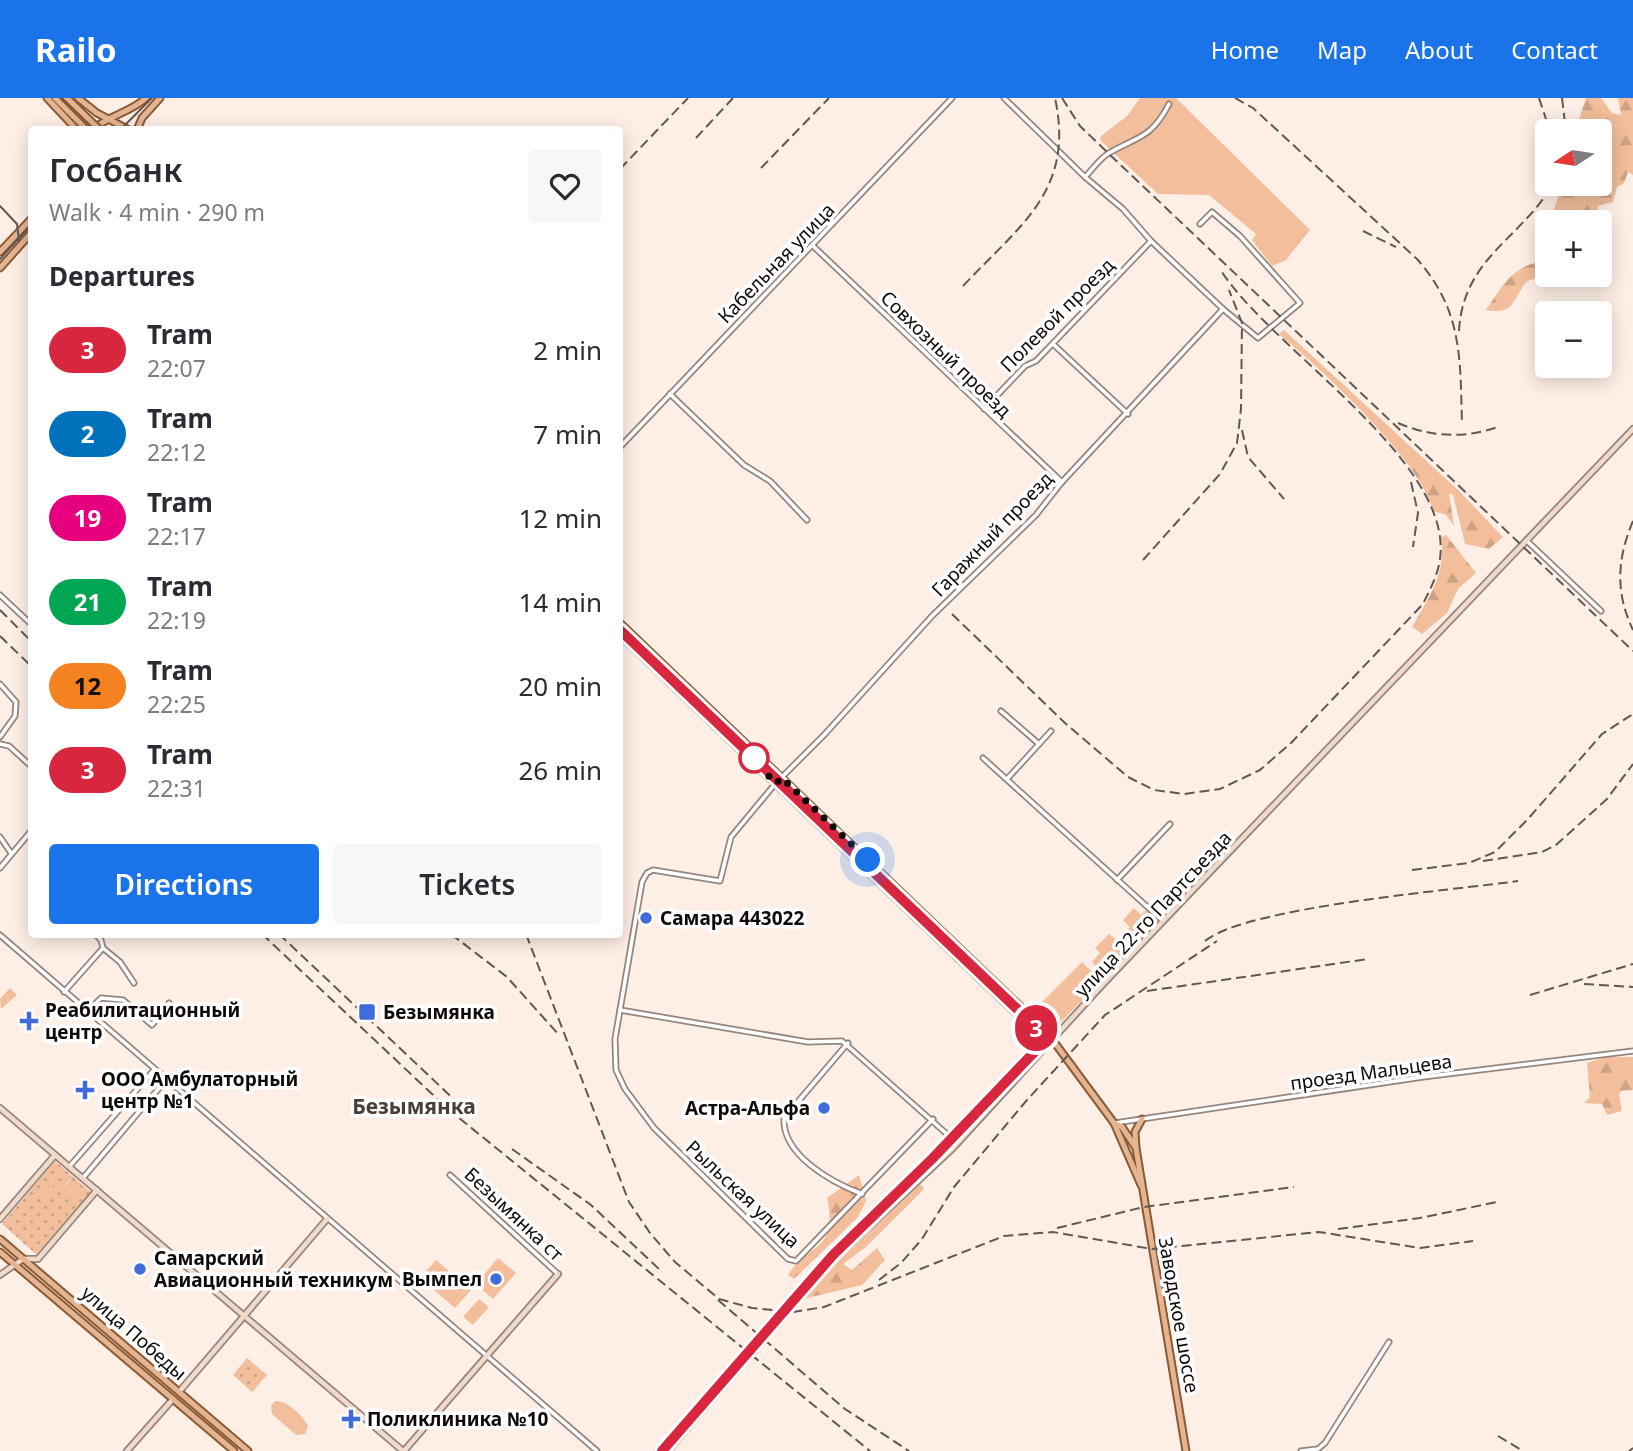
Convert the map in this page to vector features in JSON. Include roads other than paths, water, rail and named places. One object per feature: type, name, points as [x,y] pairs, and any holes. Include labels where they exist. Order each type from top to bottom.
[{"type":"main road","points":[[47,98],[73,126]]},
{"type":"main road","points":[[55,98],[83,126]]},
{"type":"main road","points":[[67,98],[96,126]]},
{"type":"main road","points":[[78,98],[121,126]]},
{"type":"main road","points":[[100,126],[146,98]]},
{"type":"main road","points":[[139,126],[160,98]]},
{"type":"main road","points":[[0,252],[28,222]]},
{"type":"main road","points":[[0,268],[28,236]]},
{"type":"main road","name":"Заводское шоссе","points":[[623,626],[1046,1031],[1114,1123],[1141,1185]]},
{"type":"main road","points":[[623,638],[1042,1038],[1052,1041]]},
{"type":"main road","points":[[1136,1148],[1135,1132],[1142,1119]]},
{"type":"main road","name":"Заводское шоссе","points":[[1114,1123],[1122,1127],[1136,1148],[1186,1451]]},
{"type":"main road","name":"улица Победы","points":[[0,1238],[248,1451]]},
{"type":"main road","name":"улица Победы","points":[[0,1252],[234,1451]]},
{"type":"main road","points":[[73,1313],[79,1312],[79,1306]]},
{"type":"main road","points":[[86,1324],[85,1318],[91,1317]]},
{"type":"main road","points":[[173,1399],[179,1392]]},
{"type":"street","name":"Кабельная улица","points":[[623,444],[952,98]]},
{"type":"street","points":[[1003,98],[1085,177],[1123,209],[1151,241],[1223,309],[1258,338],[1300,303],[1240,236],[1212,212],[1200,223]]},
{"type":"street","points":[[1085,177],[1108,153],[1141,139],[1160,121],[1169,104]]},
{"type":"street","name":"Полевой проезд","points":[[984,409],[1025,366],[1036,361],[1053,344],[1151,241]]},
{"type":"street","name":"Совхозный проезд","points":[[812,245],[1062,482]]},
{"type":"street","name":"Гаражный проезд","points":[[782,778],[932,616],[1036,515],[1062,482],[1223,309]]},
{"type":"street","points":[[1053,344],[1128,414]]},
{"type":"street","points":[[670,394],[744,465],[770,481],[807,520]]},
{"type":"street","name":"улица 22-го Партсъезда","points":[[834,1255],[957,1143],[1163,920],[1633,429]]},
{"type":"street","points":[[1526,541],[1601,611]]},
{"type":"street","points":[[0,595],[28,621]]},
{"type":"street","points":[[0,684],[16,702],[15,716],[0,737]]},
{"type":"street","points":[[1001,711],[1039,744]]},
{"type":"street","points":[[1007,779],[1051,731]]},
{"type":"street","points":[[0,744],[9,746],[28,763]]},
{"type":"street","points":[[983,758],[1163,920]]},
{"type":"street","points":[[776,783],[782,778]]},
{"type":"street","name":"Рыльская улица","points":[[776,783],[731,837],[720,881],[653,870],[647,873],[642,882],[614,1057],[625,1089],[654,1128],[788,1259],[796,1261],[803,1257],[933,1119]]},
{"type":"street","points":[[1117,880],[1170,824]]},
{"type":"street","points":[[0,868],[28,835]]},
{"type":"street","points":[[0,838],[12,853]]},
{"type":"street","points":[[914,915],[919,909]]},
{"type":"street","points":[[0,935],[597,1451]]},
{"type":"street","points":[[99,938],[103,948],[126,969],[134,983]]},
{"type":"street","points":[[64,992],[103,948]]},
{"type":"street","points":[[87,1012],[101,998],[123,1000],[152,1024],[169,1003]]},
{"type":"street","points":[[620,1010],[808,1042],[830,1039],[848,1043],[957,1143]]},
{"type":"street","name":"улица 22-го Партсъезда","points":[[668,1451],[689,1422],[834,1255],[1042,1038]]},
{"type":"street","points":[[848,1043],[783,1118],[783,1132],[793,1147],[827,1179],[862,1194]]},
{"type":"street","name":"проезд Мальцева","points":[[1114,1123],[1423,1077],[1633,1051]]},
{"type":"street","points":[[69,1167],[154,1070]]},
{"type":"street","points":[[83,1178],[166,1080]]},
{"type":"street","points":[[0,1108],[403,1451],[558,1274]]},
{"type":"street","points":[[0,1219],[55,1155]]},
{"type":"street","name":"Безымянка ст","points":[[450,1175],[558,1274]]},
{"type":"street","points":[[0,1275],[23,1259],[38,1259],[97,1190]]},
{"type":"street","points":[[179,1392],[242,1315],[327,1219]]},
{"type":"street","points":[[1301,1451],[1318,1449],[1325,1443],[1389,1342]]},
{"type":"street","points":[[127,1451],[173,1399]]},
{"type":"street","name":"улица 22-го Партсъезда","points":[[658,1451],[689,1422]]},
{"type":"tram line","points":[[62,98],[91,126]]},
{"type":"tram line","points":[[124,126],[152,98]]},
{"type":"tram line","points":[[0,206],[17,224],[19,241]]},
{"type":"tram line","points":[[0,259],[28,228]]},
{"type":"tram line","points":[[623,631],[1038,1026],[1045,1039],[1041,1047],[954,1141],[834,1256],[664,1451]]},
{"type":"tram line","name":"3","points":[[623,633],[1038,1029],[1043,1038],[1040,1046],[961,1131],[833,1255],[662,1451]]},
{"type":"railway","points":[[623,166],[688,98]]},
{"type":"railway","points":[[696,138],[733,98]]},
{"type":"railway","points":[[761,168],[829,98]]},
{"type":"railway","points":[[963,286],[1022,224],[1038,204],[1050,182],[1057,158],[1059,130],[1055,98]]},
{"type":"railway","points":[[1062,98],[1080,126],[1633,651]]},
{"type":"railway","points":[[1235,98],[1253,108],[1417,259],[1432,278],[1451,317],[1456,337],[1461,378],[1462,424]]},
{"type":"railway","points":[[1539,98],[1546,119]]},
{"type":"railway","points":[[1562,98],[1565,119]]},
{"type":"railway","points":[[1459,331],[1463,306],[1482,267],[1545,196]]},
{"type":"railway","points":[[1363,231],[1396,247]]},
{"type":"railway","points":[[952,614],[1065,723],[1128,777],[1154,790],[1184,794],[1220,789],[1260,770],[1291,743],[1423,604],[1436,576],[1440,559],[1437,521],[1418,483],[1354,406],[1277,334],[1244,300],[1220,269]]},
{"type":"railway","points":[[1143,560],[1220,474],[1237,443],[1241,409],[1242,323],[1229,290]]},
{"type":"railway","points":[[1398,423],[1447,435],[1498,427]]},
{"type":"railway","points":[[1242,430],[1248,457],[1284,499]]},
{"type":"railway","points":[[1411,482],[1418,513],[1413,547]]},
{"type":"railway","points":[[1633,521],[1624,549],[1620,576],[1623,602],[1633,630]]},
{"type":"railway","points":[[0,610],[28,638]]},
{"type":"railway","points":[[0,636],[28,663]]},
{"type":"railway","points":[[1412,870],[1469,863],[1495,852],[1528,819],[1602,734],[1633,714]]},
{"type":"railway","points":[[1483,861],[1542,852],[1556,845],[1607,799],[1633,764]]},
{"type":"railway","points":[[1205,941],[1228,929],[1305,909],[1518,881]]},
{"type":"railway","points":[[266,938],[448,1109],[870,1451]]},
{"type":"railway","points":[[283,938],[461,1106]]},
{"type":"railway","points":[[456,938],[507,977],[559,1035]]},
{"type":"railway","points":[[528,938],[629,1202],[650,1233],[675,1262],[719,1299],[752,1308],[793,1312],[824,1307],[1004,1236],[1053,1232],[1152,1249],[1319,1232],[1420,1248],[1473,1241]]},
{"type":"railway","points":[[879,1280],[901,1263],[922,1239],[954,1187],[1027,1100],[1105,1015],[1217,941]]},
{"type":"railway","points":[[1147,991],[1368,959]]},
{"type":"railway","points":[[1530,995],[1633,964]]},
{"type":"railway","points":[[1584,984],[1633,987]]},
{"type":"railway","points":[[512,1149],[591,1205],[660,1270]]},
{"type":"railway","points":[[1057,1228],[1144,1207],[1294,1187]]},
{"type":"railway","points":[[1338,1229],[1420,1218],[1497,1202]]},
{"type":"railway","points":[[718,1300],[845,1409],[909,1451]]},
{"type":"railway","points":[[1498,1436],[1523,1451]]},
{"type":"railway","points":[[1629,1451],[1633,1448]]},
{"type":"place","name":"Самара 443022","points":[[646,918]]},
{"type":"place","name":"Безымянка","points":[[367,1012]]},
{"type":"place","name":"Реабилитационный центр","points":[[29,1021]]},
{"type":"place","name":"ООО Амбулаторный центр №1","points":[[85,1090]]},
{"type":"place","name":"Астра-Альфа","points":[[824,1108]]},
{"type":"place","name":"Самарский Авиационный техникум","points":[[140,1269]]},
{"type":"place","name":"Вымпел","points":[[496,1279]]},
{"type":"place","name":"Поликлиника №10","points":[[351,1419]]},
{"type":"district","name":"Безымянка","points":[[414,1106]]}]
